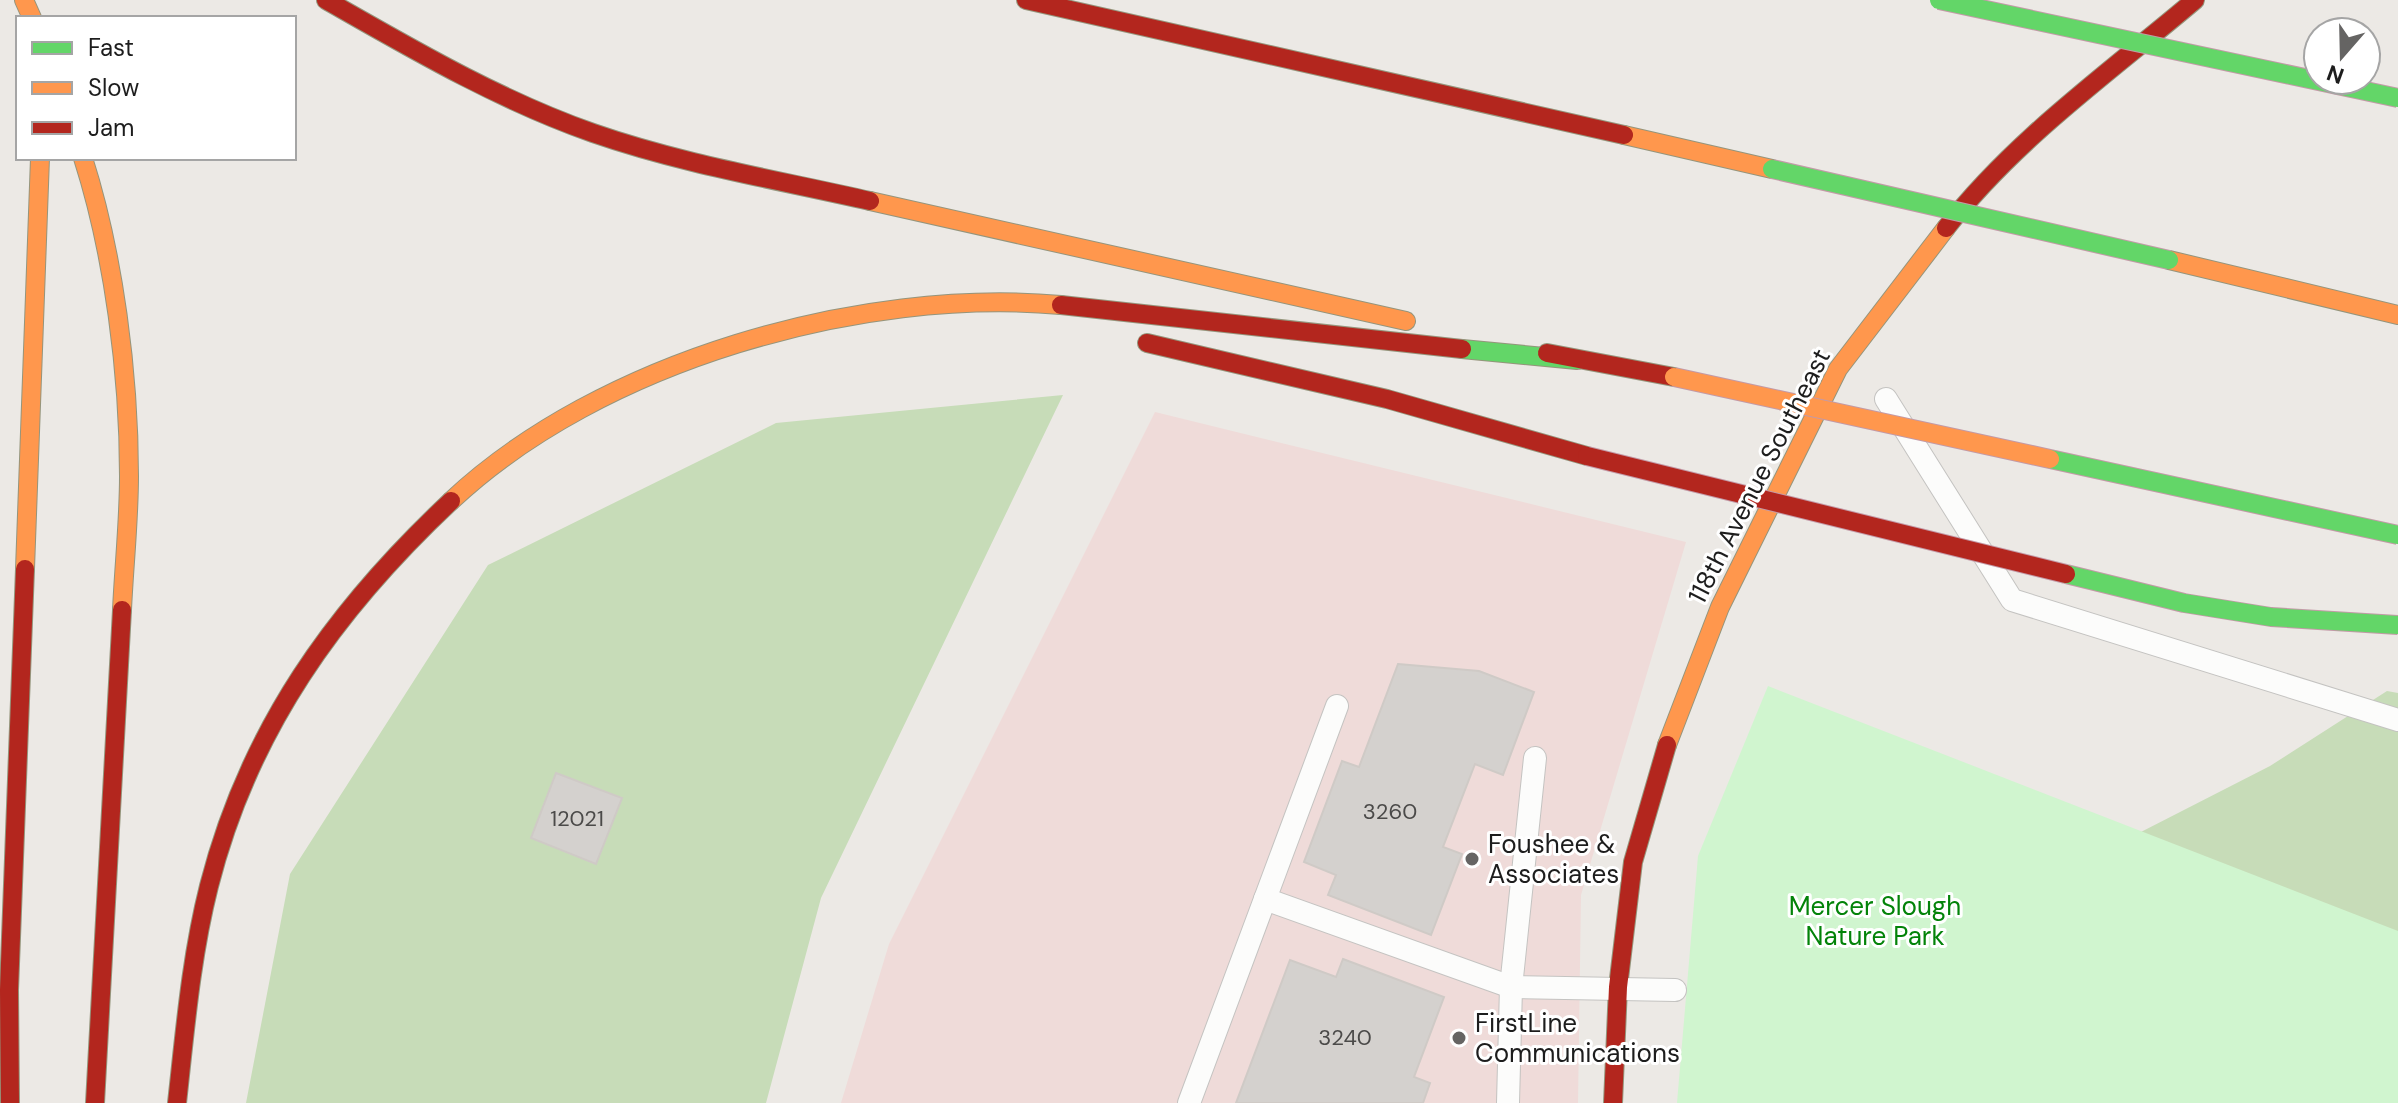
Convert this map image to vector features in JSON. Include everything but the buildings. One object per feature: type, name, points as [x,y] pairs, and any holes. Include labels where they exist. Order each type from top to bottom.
[{"type":"main road","points":[[326,0],[444,67],[593,133],[684,159],[1577,360],[1674,377],[2398,535]]},
{"type":"main road","points":[[1026,0],[2398,315]]},
{"type":"main road","points":[[1939,0],[2398,98]]},
{"type":"main road","name":"118th Avenue Southeast","points":[[1613,1103],[1618,987],[1633,862],[1685,692],[1720,607],[1838,369],[1969,198],[2026,143],[2195,0]]},
{"type":"main road","points":[[10,1103],[9,990],[40,160]]},
{"type":"main road","points":[[84,160],[102,218],[119,332],[129,475],[95,1103]]},
{"type":"main road","points":[[177,1103],[201,922],[228,824],[277,716],[334,625],[387,561],[488,466],[623,385],[710,350],[782,328],[866,311],[1009,301],[1370,342],[1577,360]]},
{"type":"main road","points":[[866,311],[975,322]]},
{"type":"main road","points":[[1131,341],[1178,348],[1387,399],[1587,456],[2184,603],[2271,617],[2398,625]]},
{"type":"lane","points":[[1886,399],[2012,600],[2398,720]]},
{"type":"lane","points":[[1189,1103],[1337,706]]},
{"type":"lane","points":[[1508,1103],[1511,987],[1535,758]]},
{"type":"lane","points":[[1265,899],[1511,987],[1675,990]]},
{"type":"shaded area","points":[[1155,412],[1686,542],[1581,895],[1578,1103],[841,1103],[889,944]]},
{"type":"green space","points":[[1063,395],[821,898],[766,1103],[246,1103],[290,874],[488,565],[776,423]]},
{"type":"green space","name":"Mercer Slough Nature Park","points":[[1768,686],[2398,931],[2398,1103],[1677,1103],[1698,856]]},
{"type":"green space","points":[[2387,691],[2398,693],[2398,1103],[2092,857],[2270,766]]},
{"type":"traffic: fast","points":[[1939,0],[2398,98]]},
{"type":"traffic: fast","points":[[1772,169],[2169,260]]},
{"type":"traffic: fast","points":[[1462,349],[1577,360]]},
{"type":"traffic: fast","points":[[2050,459],[2398,535]]},
{"type":"traffic: fast","points":[[2066,574],[2184,603],[2271,617],[2398,625]]},
{"type":"traffic: slow","points":[[24,0],[31,16]]},
{"type":"traffic: slow","points":[[1624,135],[1772,169]]},
{"type":"traffic: slow","points":[[25,569],[40,160]]},
{"type":"traffic: slow","points":[[84,160],[103,234],[123,356],[129,493],[122,610]]},
{"type":"traffic: slow","points":[[870,201],[1406,321]]},
{"type":"traffic: slow","points":[[1667,745],[1720,607],[1838,369],[1946,228]]},
{"type":"traffic: slow","points":[[2169,260],[2398,315]]},
{"type":"traffic: slow","points":[[451,501],[512,452],[581,409],[657,373],[737,344],[819,322],[902,308],[983,303],[1061,305]]},
{"type":"traffic: slow","points":[[1674,377],[2050,459]]},
{"type":"traffic: jam","points":[[326,0],[490,89],[593,133],[695,163],[870,201]]},
{"type":"traffic: jam","points":[[1026,0],[1624,135]]},
{"type":"traffic: jam","points":[[1946,228],[2032,136],[2195,0]]},
{"type":"traffic: jam","points":[[1061,305],[1462,349]]},
{"type":"traffic: jam","points":[[1147,343],[1387,399],[1587,456]]},
{"type":"traffic: jam","points":[[1547,353],[1674,377]]},
{"type":"traffic: jam","points":[[1587,456],[2066,574]]},
{"type":"traffic: jam","points":[[177,1103],[189,994],[203,913],[226,829],[247,775],[273,724],[334,629],[409,542],[451,501]]},
{"type":"traffic: jam","points":[[10,1103],[9,990],[25,569]]},
{"type":"traffic: jam","points":[[95,1103],[122,610]]},
{"type":"traffic: jam","points":[[1613,1103],[1618,987],[1633,862],[1667,745]]},
{"type":"place","name":"Foushee & Associates","points":[[1472,859]]},
{"type":"place","name":"FirstLine Communications","points":[[1459,1038]]}]
